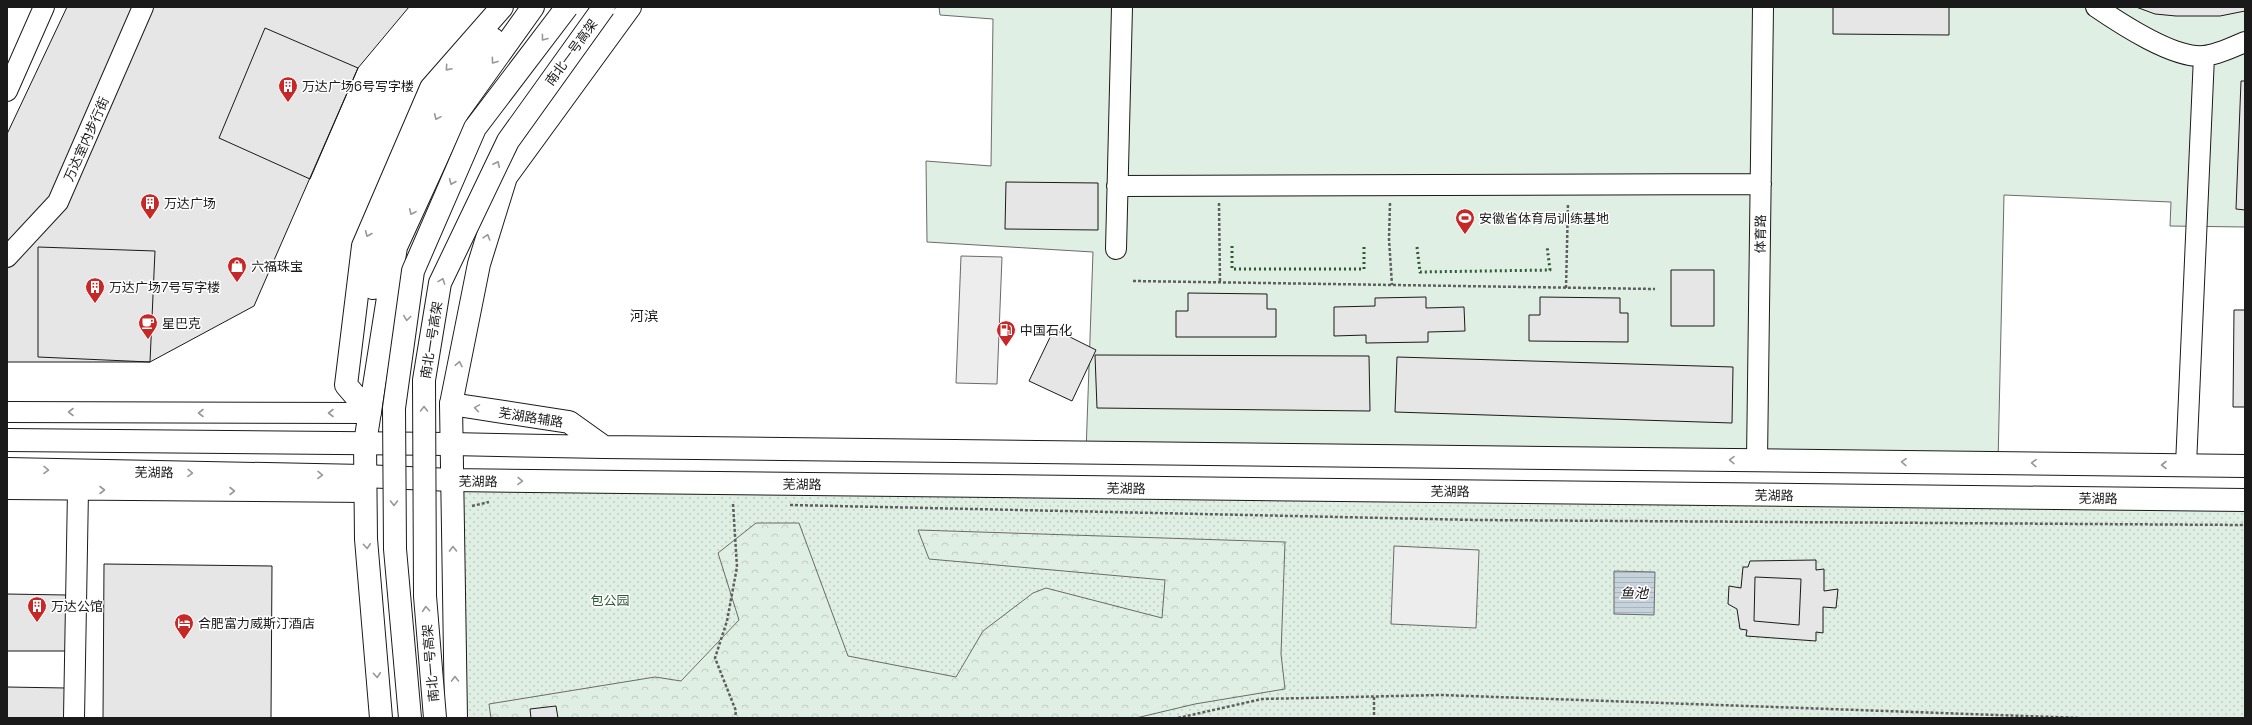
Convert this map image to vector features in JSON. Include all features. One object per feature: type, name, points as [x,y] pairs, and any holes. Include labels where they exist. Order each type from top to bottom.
[{"type":"main road","points":[[370,413],[346,385],[363,246],[431,88],[502,7]]},
{"type":"main road","points":[[370,413],[359,392],[377,256],[445,101],[518,7]]},
{"type":"main road","points":[[381,718],[366,539],[365,443],[396,248],[458,112],[533,7]]},
{"type":"main road","name":"南北一号高架","points":[[410,718],[410,695],[395,549],[394,408],[413,271],[475,128],[567,7]]},
{"type":"main road","name":"南北一号高架","points":[[435,718],[425,596],[424,380],[440,283],[508,140],[604,7]]},
{"type":"main road","points":[[456,718],[452,480],[450,444],[451,404],[479,264],[506,177],[630,7]]},
{"type":"main road","name":"芜湖路辅路","points":[[451,404],[569,422],[604,447]]},
{"type":"main road","points":[[7,440],[2245,466]]},
{"type":"main road","name":"芜湖路","points":[[7,469],[365,484],[452,480],[2245,500]]},
{"type":"street","points":[[7,91],[44,7]]},
{"type":"street","name":"万达室内步行街","points":[[7,257],[58,202],[143,7]]},
{"type":"street","points":[[1116,249],[1122,7]]},
{"type":"street","name":"体育路","points":[[1757,460],[1763,7]]},
{"type":"street","points":[[2096,7],[2140,35],[2175,50],[2204,56],[2245,42]]},
{"type":"street","points":[[2186,465],[2204,56]]},
{"type":"street","points":[[1117,186],[1218,184],[1761,184]]},
{"type":"street","points":[[7,412],[370,413]]},
{"type":"street","points":[[7,490],[365,484]]},
{"type":"street","points":[[74,718],[78,490]]},
{"type":"path","points":[[1218,184],[1220,283]]},
{"type":"path","points":[[1390,184],[1389,239],[1392,285]]},
{"type":"path","points":[[1566,288],[1568,184]]},
{"type":"path","points":[[1133,281],[1655,289]]},
{"type":"path","points":[[467,507],[496,502]]},
{"type":"path","points":[[725,504],[741,504]]},
{"type":"path","points":[[733,504],[737,567],[727,621],[715,658],[736,711],[735,718]]},
{"type":"path","points":[[788,505],[1476,520],[2245,525]]},
{"type":"path","points":[[1178,718],[1262,699],[1441,695],[2080,718]]},
{"type":"path","points":[[1374,697],[1374,718]]},
{"type":"green space","name":"安徽省体育局训练基地","points":[[939,7],[2245,7],[2245,227],[2170,226],[2171,202],[2004,195],[1998,463],[1086,453],[1093,252],[927,242],[926,161],[991,166],[993,19],[940,15]]},
{"type":"green space","name":"包公园","points":[[451,480],[2245,500],[2245,718],[456,718]]},
{"type":"green space","points":[[756,523],[799,523],[848,656],[956,677],[983,631],[1033,593],[1046,588],[1162,618],[1165,580],[929,559],[918,530],[1285,542],[1281,654],[1285,689],[1195,704],[1136,718],[491,718],[489,704],[655,677],[681,681],[739,620],[718,553]]},
{"type":"shaded area","points":[[961,256],[1002,257],[997,384],[956,383]]},
{"type":"shaded area","points":[[1394,546],[1479,550],[1476,628],[1391,624]]},
{"type":"water","name":"鱼池","points":[[1614,571],[1655,572],[1654,615],[1614,614]]},
{"type":"building","name":"万达广场","points":[[67,7],[409,7],[358,68],[254,306],[150,362],[7,362],[7,134]]},
{"type":"building","points":[[1833,7],[1949,7],[1949,35],[1833,34]]},
{"type":"building","points":[[2136,7],[2245,7],[2245,11],[2220,16],[2176,16],[2155,14]]},
{"type":"building","name":"万达广场6号写字楼","points":[[265,28],[358,68],[310,179],[219,138]]},
{"type":"building","points":[[2241,81],[2245,81],[2245,210],[2236,209]]},
{"type":"building","points":[[1006,182],[1098,183],[1098,230],[1005,229]]},
{"type":"building","name":"万达广场7号写字楼","points":[[38,247],[155,251],[150,362],[38,357]]},
{"type":"building","points":[[1671,270],[1714,270],[1714,326],[1671,326]]},
{"type":"building","points":[[1188,293],[1267,294],[1267,309],[1276,309],[1276,337],[1176,337],[1176,311],[1188,311]]},
{"type":"building","points":[[1426,297],[1426,308],[1464,307],[1465,331],[1428,332],[1428,342],[1366,343],[1366,335],[1334,336],[1334,307],[1375,306],[1375,298]]},
{"type":"building","points":[[1540,297],[1620,298],[1620,313],[1628,313],[1628,342],[1529,341],[1529,315],[1540,315]]},
{"type":"building","points":[[2234,310],[2245,310],[2245,407],[2233,407]]},
{"type":"building","points":[[1054,329],[1096,350],[1072,401],[1029,381]]},
{"type":"building","points":[[1095,355],[1369,356],[1370,411],[1097,408]]},
{"type":"building","points":[[1397,357],[1733,367],[1732,423],[1395,412]]},
{"type":"building","points":[[1816,560],[1816,570],[1824,569],[1824,591],[1838,589],[1836,608],[1823,607],[1823,633],[1816,632],[1816,641],[1746,636],[1747,630],[1740,629],[1737,609],[1728,604],[1729,586],[1741,588],[1743,567],[1748,567],[1750,561]]},
{"type":"building","points":[[104,564],[272,566],[271,718],[103,718]]},
{"type":"building","points":[[1755,577],[1801,579],[1799,625],[1754,621]]},
{"type":"building","name":"万达公馆","points":[[7,594],[66,595],[66,651],[7,651]]},
{"type":"building","points":[[7,687],[66,688],[65,718],[7,718]]},
{"type":"building","points":[[556,706],[558,718],[531,718],[530,709]]},
{"type":"hedge","points":[[1232,246],[1232,269],[1364,269],[1364,246]]},
{"type":"hedge","points":[[1417,247],[1420,272],[1550,270],[1547,246]]},
{"type":"place","name":"万达广场6号写字楼","points":[[288,103]]},
{"type":"place","name":"万达广场","points":[[150,220]]},
{"type":"place","name":"安徽省体育局训练基地","points":[[1465,235]]},
{"type":"place","name":"六福珠宝","points":[[237,283]]},
{"type":"place","name":"万达广场7号写字楼","points":[[95,304]]},
{"type":"place","name":"星巴克","points":[[148,340]]},
{"type":"place","name":"中国石化","points":[[1006,347]]},
{"type":"place","name":"万达公馆","points":[[37,623]]},
{"type":"place","name":"合肥富力威斯汀酒店","points":[[184,640]]},
{"type":"district","name":"河滨","points":[[644,316]]}]
